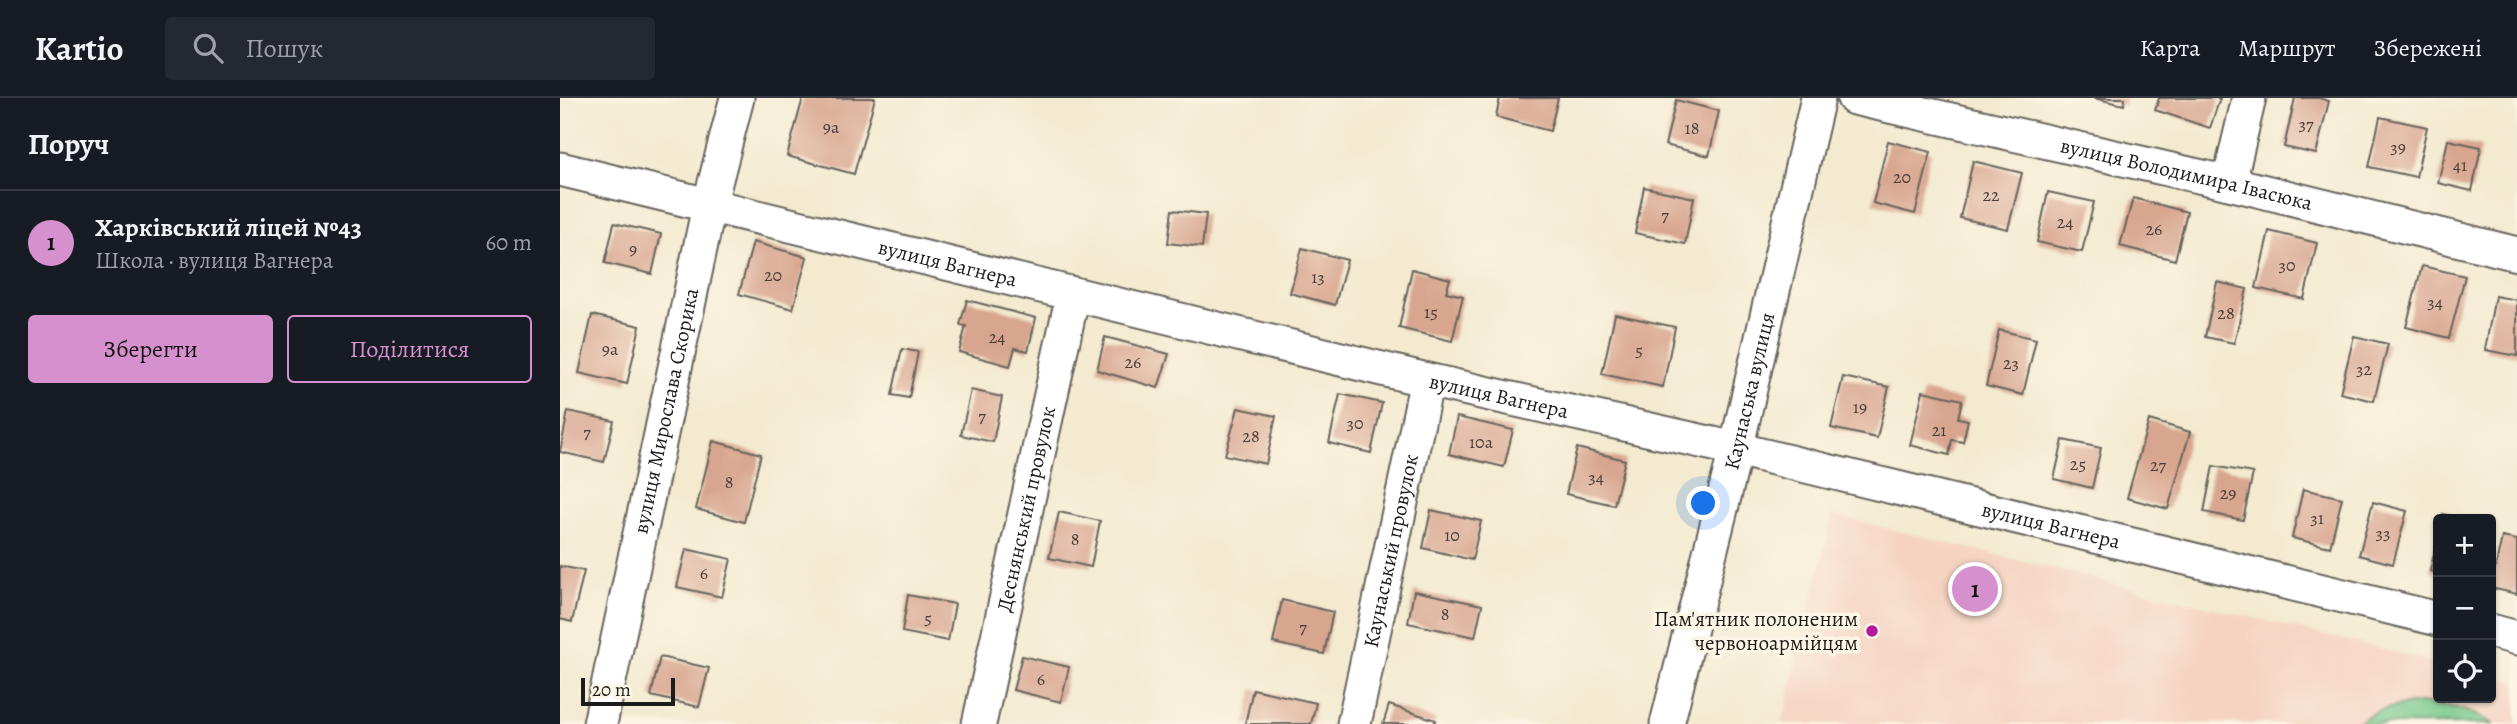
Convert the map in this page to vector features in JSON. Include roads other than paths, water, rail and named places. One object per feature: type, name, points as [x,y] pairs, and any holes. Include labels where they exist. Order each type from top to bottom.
[{"type":"street","name":"вулиця Мирослава Скорика","points":[[600,724],[709,206],[737,98]]},
{"type":"street","name":"Каунаська вулиця","points":[[1667,724],[1736,449],[1818,98]]},
{"type":"street","name":"вулиця Володимира Івасюка","points":[[1854,98],[2229,183],[2517,254]]},
{"type":"street","points":[[2229,183],[2249,98]]},
{"type":"street","name":"вулиця Вагнера","points":[[560,169],[1427,380],[1736,449],[2433,618]]},
{"type":"street","name":"Деснянський провулок","points":[[979,724],[1073,294]]},
{"type":"street","name":"Каунаський провулок","points":[[1354,724],[1427,380]]},
{"type":"street","points":[[2496,632],[2517,638]]},
{"type":"place","name":"Харківський ліцей №43","points":[[1975,589]]},
{"type":"place","name":"Пам'ятник полоненим червоноармійцям","points":[[1872,631]]}]
